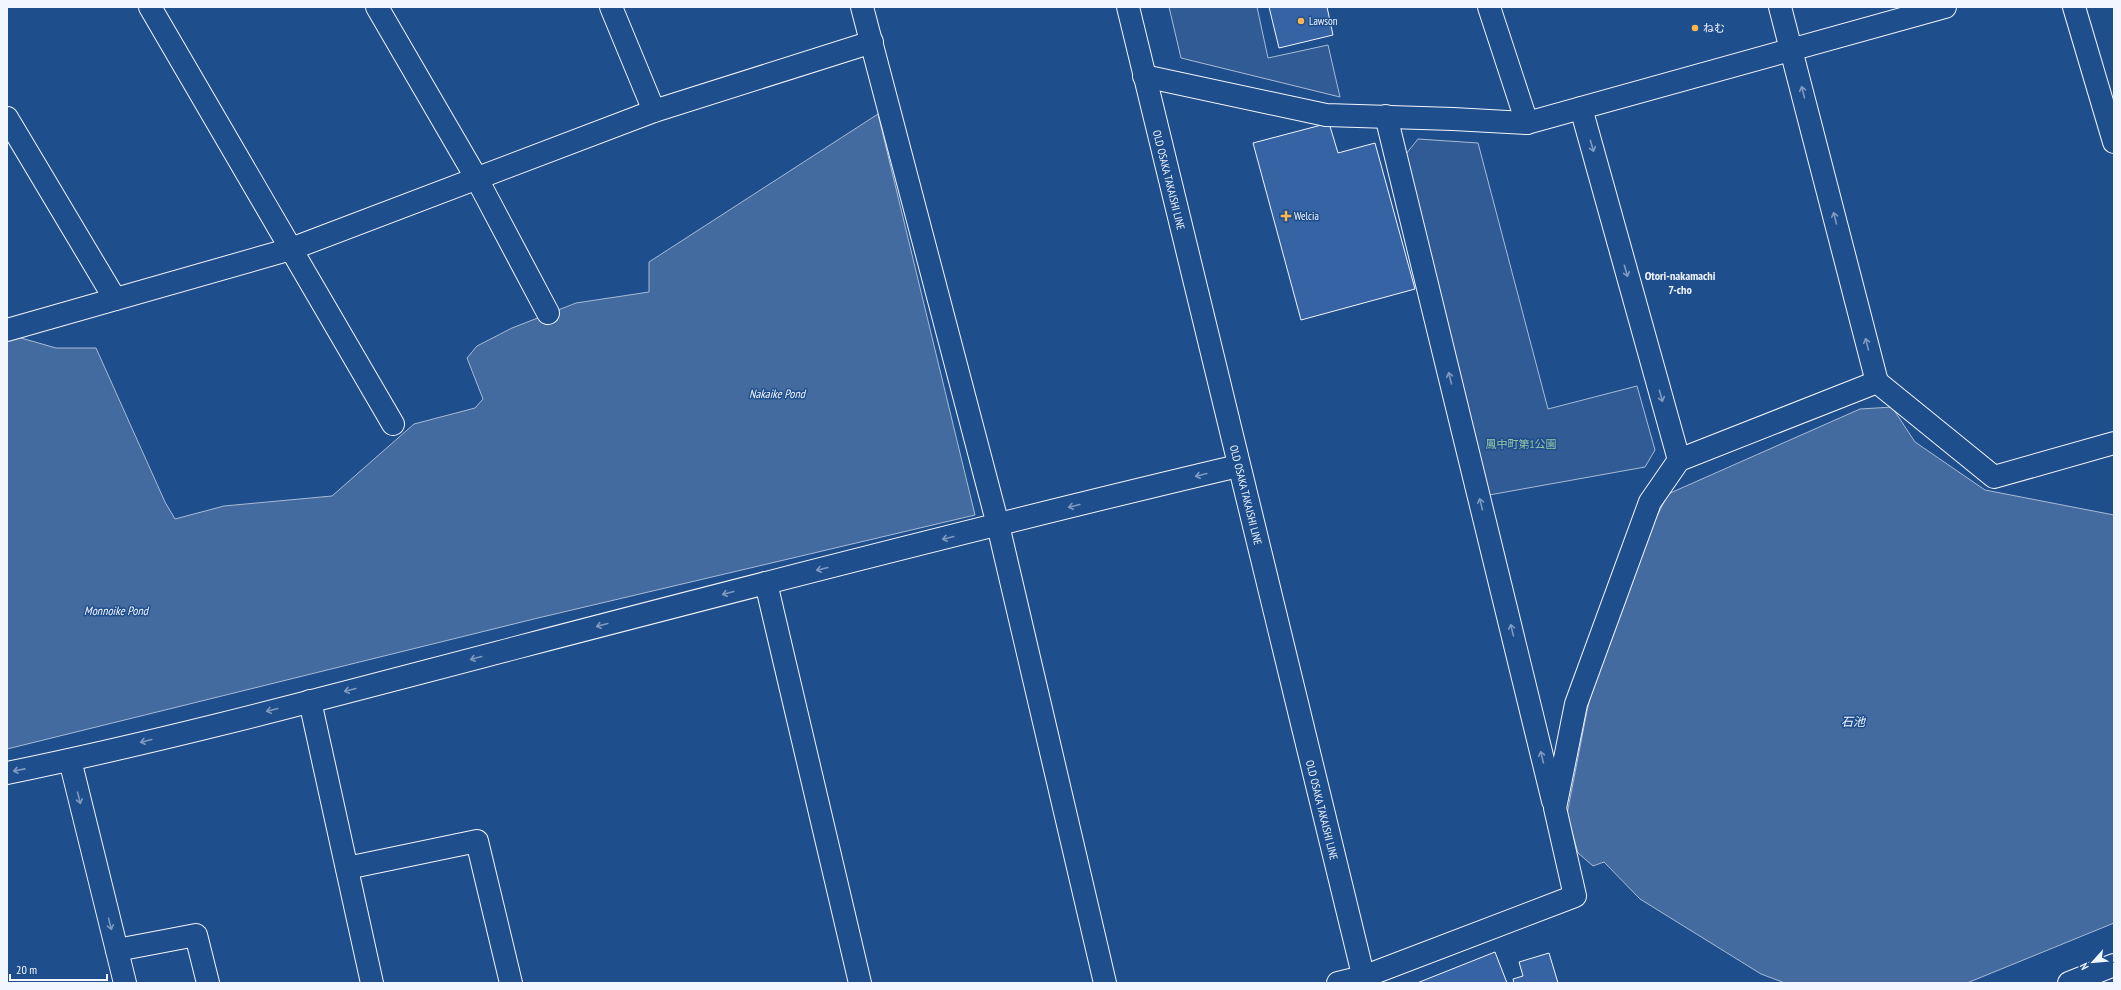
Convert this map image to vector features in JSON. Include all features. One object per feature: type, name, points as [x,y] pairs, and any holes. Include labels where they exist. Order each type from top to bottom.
[{"type":"main road","points":[[150,7],[393,424]]},
{"type":"main road","points":[[376,7],[477,179],[548,313]]},
{"type":"main road","points":[[611,7],[654,111]]},
{"type":"main road","points":[[862,7],[998,525],[1105,983]]},
{"type":"main road","name":"OLD OSAKA TAKAISHI LINE","points":[[1128,7],[1238,466],[1364,980]]},
{"type":"main road","points":[[1489,7],[1527,123]]},
{"type":"main road","points":[[1780,7],[1877,382],[1994,477],[2114,443]]},
{"type":"main road","points":[[1144,76],[1326,115],[1386,116],[1527,123],[1945,7]]},
{"type":"main road","points":[[2074,7],[2112,129]]},
{"type":"main road","points":[[7,330],[291,249],[654,111],[872,42]]},
{"type":"main road","points":[[1581,108],[1679,460]]},
{"type":"main road","points":[[1338,983],[1364,980],[1575,896],[1555,808],[1386,116]]},
{"type":"main road","points":[[7,118],[115,299]]},
{"type":"main road","points":[[1555,808],[1576,704],[1650,502],[1679,460],[1877,382]]},
{"type":"main road","points":[[7,772],[70,760],[310,701],[766,583],[1238,466]]},
{"type":"main road","points":[[766,583],[860,983]]},
{"type":"main road","points":[[310,701],[372,983]]},
{"type":"main road","points":[[70,760],[125,983]]},
{"type":"main road","points":[[347,868],[477,841],[511,983]]},
{"type":"main road","points":[[117,950],[196,935],[208,983]]},
{"type":"main road","points":[[2069,983],[2114,965]]},
{"type":"shaded area","points":[[1169,7],[1257,7],[1268,58],[1328,45],[1340,97],[1181,58]]},
{"type":"shaded area","name":"鳳中町第1公園","points":[[1418,139],[1478,143],[1548,409],[1637,386],[1655,450],[1645,467],[1489,495],[1406,154]]},
{"type":"water","points":[[878,114],[975,515],[538,618],[7,749],[7,334],[56,348],[96,348],[165,502],[175,519],[224,506],[332,496],[414,424],[475,408],[483,399],[467,358],[477,346],[512,328],[576,303],[649,292],[649,262]]},
{"type":"water","name":"石池","points":[[1892,407],[1915,442],[1985,490],[2114,515],[2114,923],[1967,983],[1785,983],[1761,974],[1640,899],[1604,862],[1593,866],[1578,853],[1567,814],[1587,711],[1610,610],[1668,494],[1860,409]]},
{"type":"building","name":"Lawson","points":[[1269,7],[1327,7],[1333,35],[1279,48]]},
{"type":"building","points":[[1329,123],[1338,153],[1375,143],[1415,289],[1301,320],[1253,143]]},
{"type":"building","points":[[1495,952],[1507,983],[1417,983]]},
{"type":"building","points":[[1549,953],[1558,983],[1514,983],[1513,979],[1523,976],[1519,962]]},
{"type":"place","name":"Lawson","points":[[1301,21]]},
{"type":"place","name":"ねむ","points":[[1695,28]]},
{"type":"place","name":"Welcia","points":[[1286,216]]},
{"type":"district","name":"Otori-nakamachi 7-cho","points":[[1680,282]]},
{"type":"water label","name":"Nakaike Pond","points":[[777,393]]},
{"type":"water label","name":"Monnoike Pond","points":[[116,610]]}]
